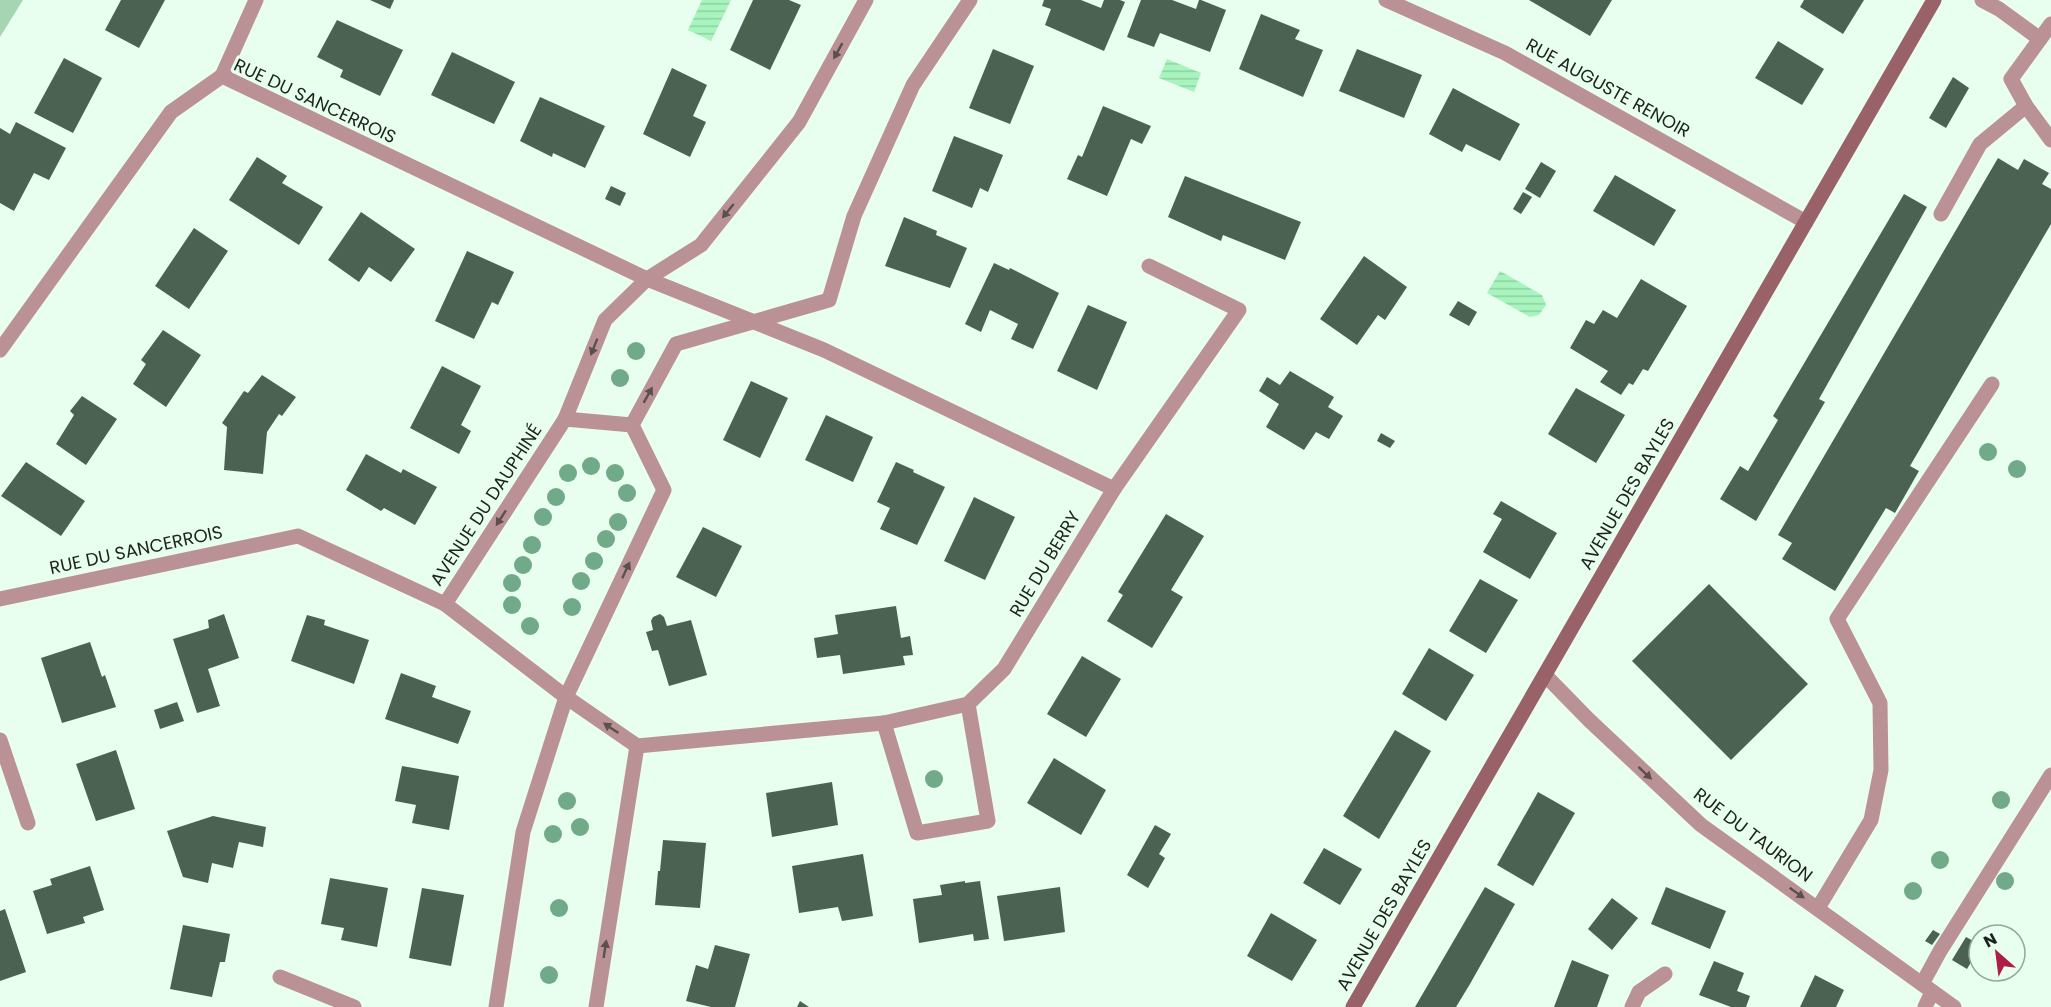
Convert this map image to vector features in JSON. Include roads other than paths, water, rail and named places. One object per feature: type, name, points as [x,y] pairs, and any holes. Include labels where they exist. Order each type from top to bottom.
[{"type":"main road","name":"AVENUE DES BAYLES","points":[[1353,1007],[1934,0]]},
{"type":"street","points":[[222,76],[256,0]]},
{"type":"street","name":"AVENUE DU DAUPHINÉ","points":[[637,746],[566,698],[445,604],[565,419],[605,320],[647,279],[701,245],[799,122],[866,0]]},
{"type":"street","points":[[496,1007],[523,832],[566,698],[664,490],[632,425],[676,344],[829,300],[854,216],[913,85],[970,0]]},
{"type":"street","name":"RUE AUGUSTE RENOIR","points":[[1386,0],[1505,53],[1806,222]]},
{"type":"street","points":[[1982,0],[1999,9],[2040,39]]},
{"type":"street","points":[[2051,24],[2011,79],[2026,106],[2051,140]]},
{"type":"street","name":"RUE DU SANCERROIS","points":[[0,350],[171,112],[222,76],[647,279]]},
{"type":"street","points":[[1941,214],[1980,144],[2026,106]]},
{"type":"street","name":"RUE DU BERRY","points":[[968,704],[1004,669],[1114,489],[1239,310],[1149,266]]},
{"type":"street","points":[[647,279],[824,350],[1114,489]]},
{"type":"street","points":[[1818,908],[1871,820],[1881,770],[1880,703],[1837,619],[1992,384]]},
{"type":"street","name":"AVENUE DU DAUPHINÉ","points":[[565,419],[632,425]]},
{"type":"street","name":"RUE DU SANCERROIS","points":[[0,599],[298,536],[445,604]]},
{"type":"street","name":"RUE DU TAURION","points":[[1545,675],[1701,825],[1954,1007]]},
{"type":"street","points":[[596,1007],[637,746],[884,723],[968,704],[988,821],[917,833],[884,723]]},
{"type":"street","points":[[0,740],[28,823]]},
{"type":"street","points":[[1925,1007],[1927,988],[1940,951],[2051,775]]},
{"type":"street","points":[[1632,1007],[1639,992],[1665,974]]},
{"type":"street","points":[[280,977],[354,1007]]}]
